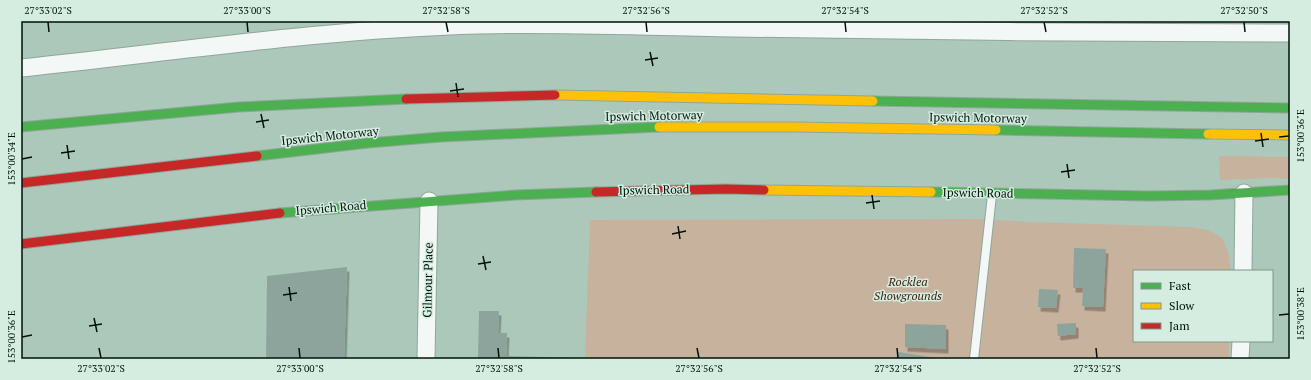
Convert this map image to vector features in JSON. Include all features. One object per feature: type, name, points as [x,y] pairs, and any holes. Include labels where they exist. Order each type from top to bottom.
[{"type":"main road","name":"Ipswich Motorway","points":[[21,127],[239,107],[386,99],[550,95],[1290,108]]},
{"type":"main road","name":"Ipswich Motorway","points":[[21,183],[368,143],[564,131],[670,127],[792,127],[1290,135]]},
{"type":"main road","name":"Ipswich Road","points":[[21,244],[276,213],[547,193],[702,189],[1148,196],[1290,190]]},
{"type":"street","points":[[21,68],[332,34],[480,25],[733,28],[1231,27],[1290,33]]},
{"type":"street","points":[[1242,270],[1244,193]]},
{"type":"street","name":"Gilmour Place","points":[[426,359],[429,201]]},
{"type":"street","points":[[1240,359],[1241,342]]},
{"type":"lane","points":[[977,358],[992,193]]},
{"type":"green space","points":[[1219,156],[1290,157],[1290,179],[1272,178],[1220,180]]},
{"type":"green space","name":"Rocklea Showgrounds","points":[[973,219],[1190,227],[1208,230],[1222,238],[1228,251],[1231,270],[1133,270],[1133,342],[1229,342],[1229,359],[585,359],[590,220]]},
{"type":"building","points":[[1074,248],[1106,249],[1103,307],[1082,306],[1083,288],[1073,288]]},
{"type":"building","points":[[347,267],[344,359],[266,359],[267,276]]},
{"type":"building","points":[[1039,289],[1058,290],[1056,308],[1038,307]]},
{"type":"building","points":[[479,311],[499,311],[498,333],[507,333],[506,356],[585,359],[478,359]]},
{"type":"building","points":[[1076,323],[1076,334],[1058,336],[1057,324]]},
{"type":"building","points":[[905,324],[946,325],[946,349],[905,347]]},
{"type":"building","points":[[898,352],[937,358],[937,359],[896,359]]},
{"type":"traffic: fast","points":[[21,127],[239,107],[406,99]]},
{"type":"traffic: fast","points":[[873,101],[1290,108]]},
{"type":"traffic: fast","points":[[257,156],[368,143],[441,137],[659,127]]},
{"type":"traffic: fast","points":[[996,130],[1208,134]]},
{"type":"traffic: fast","points":[[931,192],[1148,196],[1210,195],[1290,190]]},
{"type":"traffic: fast","points":[[280,213],[516,195],[596,192]]},
{"type":"traffic: slow","points":[[555,95],[873,101]]},
{"type":"traffic: slow","points":[[659,127],[996,130]]},
{"type":"traffic: slow","points":[[1208,134],[1290,135]]},
{"type":"traffic: slow","points":[[764,190],[931,192]]},
{"type":"traffic: jam","points":[[406,99],[555,95]]},
{"type":"traffic: jam","points":[[21,183],[257,156]]},
{"type":"traffic: jam","points":[[596,192],[726,189],[764,190]]},
{"type":"traffic: jam","points":[[21,244],[280,213]]}]
